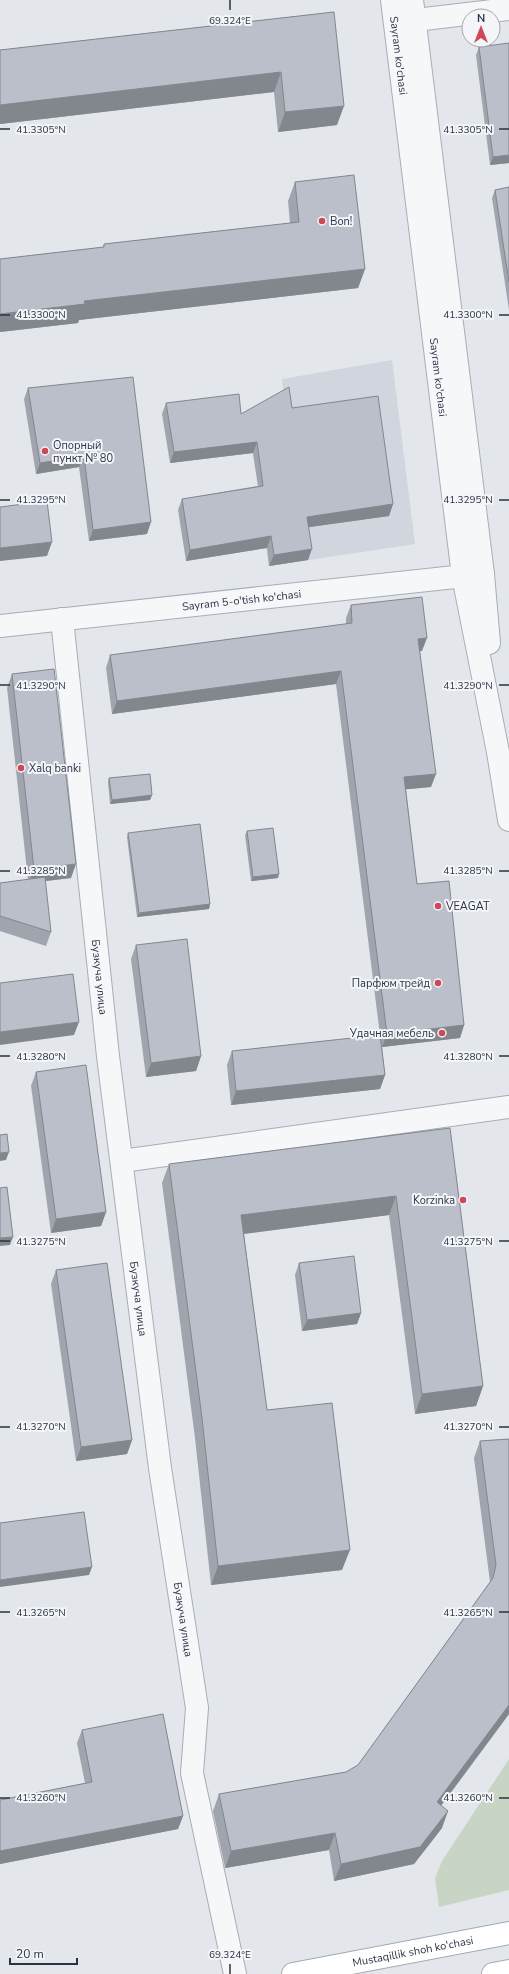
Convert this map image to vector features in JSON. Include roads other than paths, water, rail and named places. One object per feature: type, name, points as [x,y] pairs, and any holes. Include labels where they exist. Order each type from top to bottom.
[{"type":"main road","points":[[475,1939],[509,1924]]},
{"type":"main road","name":"Mustaqillik shoh ko'chasi","points":[[293,1974],[509,1933]]},
{"type":"main road","points":[[493,1974],[509,1971]]},
{"type":"street","name":"Sayram ko'chasi","points":[[392,0],[407,14],[473,575],[509,820]]},
{"type":"street","points":[[407,14],[509,9]]},
{"type":"street","name":"Sayram 5-o'tish ko'chasi","points":[[0,626],[473,575]]},
{"type":"street","name":"Бузкуча улица","points":[[62,619],[107,1041],[160,1468],[197,1708],[192,1773],[235,1974]]},
{"type":"street","points":[[122,1161],[509,1107]]},
{"type":"place","name":"Bon!","points":[[322,221]]},
{"type":"place","name":"Опорный пункт № 80","points":[[45,451]]},
{"type":"place","name":"Xalq banki","points":[[21,768]]},
{"type":"place","name":"VEAGAT","points":[[438,906]]},
{"type":"place","name":"Парфюм трейд","points":[[438,983]]},
{"type":"place","name":"Удачная мебель","points":[[442,1033]]},
{"type":"place","name":"Korzinka","points":[[463,1200]]}]
